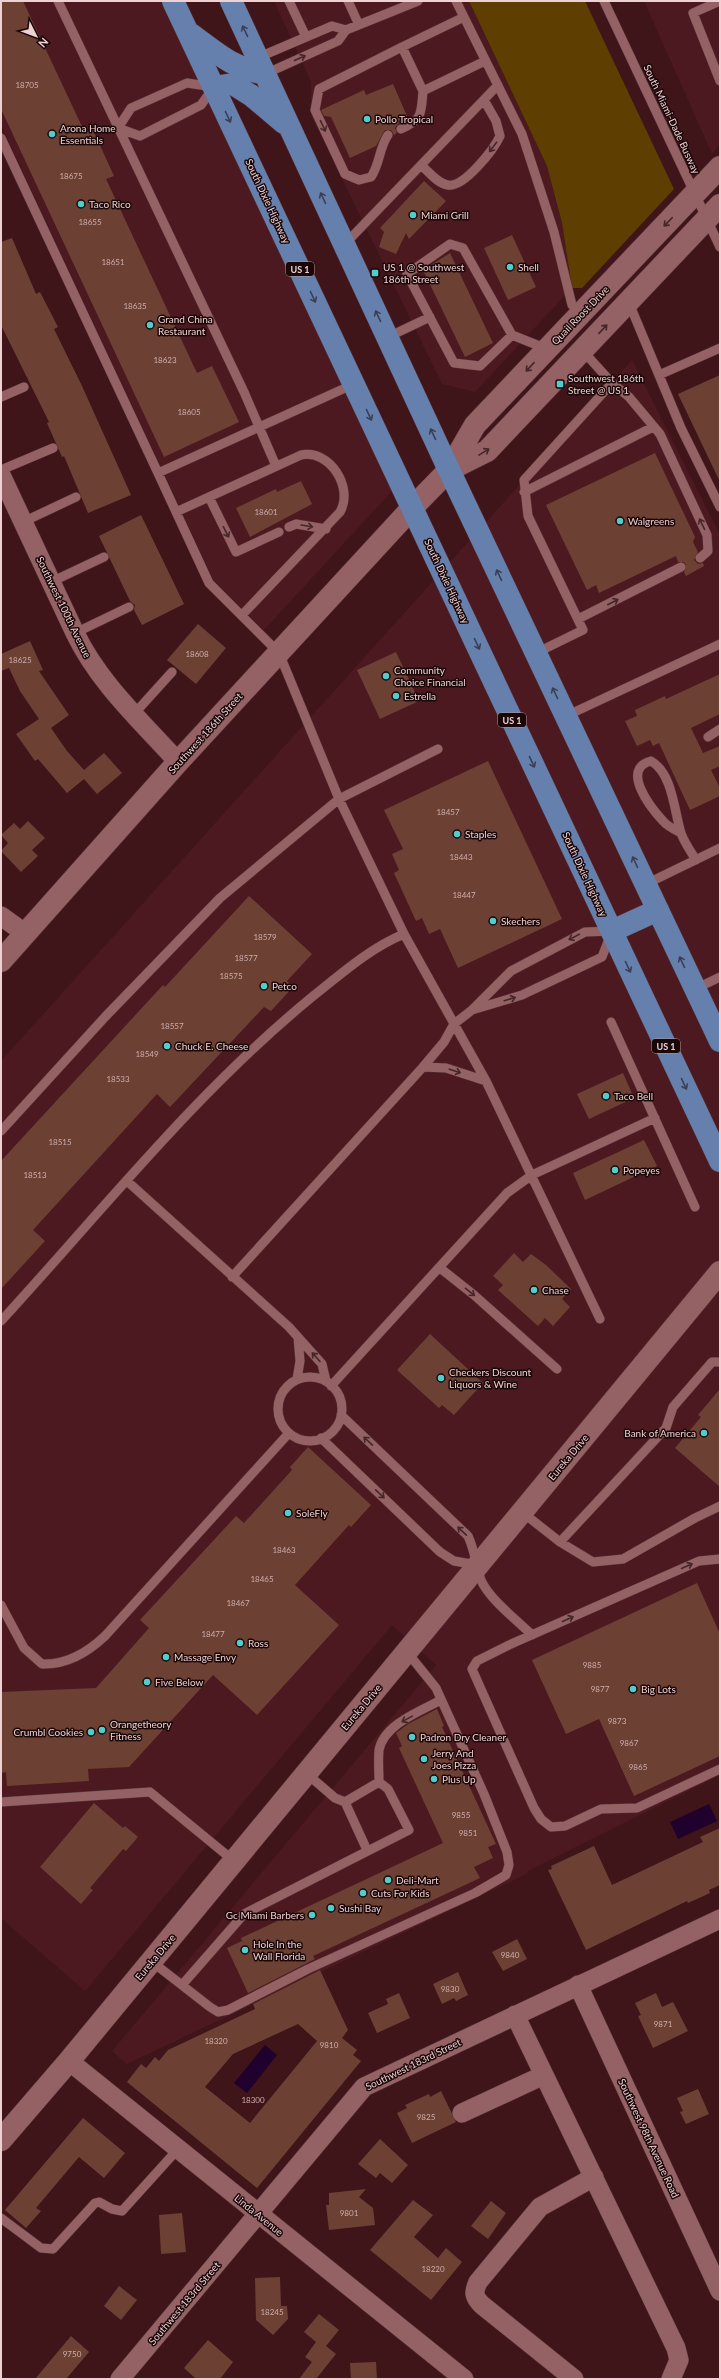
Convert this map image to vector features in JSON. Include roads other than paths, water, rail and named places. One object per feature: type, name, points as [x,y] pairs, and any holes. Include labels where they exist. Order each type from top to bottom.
[{"type":"highway","name":"South Dixie Highway","points":[[174,1],[720,1161]]},
{"type":"highway","points":[[230,1],[449,470],[720,1041]]},
{"type":"highway","points":[[187,30],[223,59],[243,69],[261,66]]},
{"type":"highway","points":[[214,87],[233,84],[252,96],[291,129]]},
{"type":"highway","points":[[612,931],[658,910]]},
{"type":"main road","name":"Quail Roost Drive","points":[[412,508],[449,470],[475,425],[720,167]]},
{"type":"main road","name":"Quail Roost Drive","points":[[449,470],[487,451],[714,212]]},
{"type":"main road","name":"Southwest 186th Street","points":[[1,961],[178,762],[412,508]]},
{"type":"main road","name":"Eureka Drive","points":[[1,2140],[69,2061],[720,1272]]},
{"type":"street","name":"Southwest 100th Avenue","points":[[1,475],[75,633],[100,674],[178,762]]},
{"type":"street","points":[[1,916],[26,934]]},
{"type":"street","name":"Southwest 183rd Street","points":[[120,2379],[364,2087],[515,2014],[720,1919]]},
{"type":"street","name":"Southwest 98th Avenue Road","points":[[578,1985],[720,2291]]},
{"type":"street","points":[[515,2014],[678,2353],[678,2366],[671,2379]]},
{"type":"street","name":"Linda Avenue","points":[[69,2061],[258,2215],[444,2373],[464,2379]]},
{"type":"street","points":[[462,2113],[544,2075]]},
{"type":"street","points":[[574,2379],[482,2305],[475,2297],[474,2290],[508,2245],[540,2207],[594,2177]]},
{"type":"lane","points":[[58,1],[259,426],[276,466]]},
{"type":"lane","points":[[289,1],[306,37]]},
{"type":"lane","points":[[348,1],[360,25]]},
{"type":"lane","points":[[261,66],[338,41],[346,30],[418,1]]},
{"type":"lane","points":[[456,1],[522,134],[554,232],[572,305],[581,314]]},
{"type":"lane","name":"South Miami-Dade Busway","points":[[604,1],[695,194],[714,212],[720,246]]},
{"type":"lane","points":[[720,1],[693,13],[720,81]]},
{"type":"lane","points":[[388,135],[384,140],[377,169],[371,177],[359,180],[345,174],[315,110],[319,89],[464,17]]},
{"type":"lane","points":[[261,66],[306,37],[332,26],[346,30]]},
{"type":"lane","points":[[401,129],[418,120],[421,114],[423,91],[402,47]]},
{"type":"lane","points":[[423,91],[486,61]]},
{"type":"lane","points":[[187,83],[214,87],[201,105],[140,136],[118,128],[131,108],[187,83]]},
{"type":"lane","points":[[344,245],[498,85]]},
{"type":"lane","points":[[421,165],[447,185],[455,185],[465,178],[496,145],[500,136],[496,121],[484,100]]},
{"type":"lane","points":[[1,138],[209,583],[279,653],[339,799],[404,934],[486,1081],[600,1319]]},
{"type":"lane","points":[[512,335],[480,366],[454,363],[407,274],[450,244],[463,248],[512,335],[547,349]]},
{"type":"lane","points":[[629,302],[681,428],[720,507]]},
{"type":"lane","points":[[388,338],[430,317]]},
{"type":"lane","points":[[659,376],[720,348]]},
{"type":"lane","points":[[582,350],[612,383],[629,397],[656,430],[707,535],[708,551],[700,558]]},
{"type":"lane","points":[[536,653],[583,630],[528,516],[524,492],[524,480],[612,383]]},
{"type":"lane","points":[[158,473],[354,384]]},
{"type":"lane","points":[[1,397],[24,387]]},
{"type":"lane","points":[[524,492],[656,430]]},
{"type":"lane","points":[[1,470],[53,448]]},
{"type":"lane","points":[[176,512],[301,455],[308,454],[325,460],[334,469],[343,487],[345,501],[340,512],[326,529],[242,616]]},
{"type":"lane","points":[[23,522],[76,497]]},
{"type":"lane","points":[[209,497],[236,552],[279,532]]},
{"type":"lane","points":[[289,527],[296,524],[326,529]]},
{"type":"lane","points":[[51,582],[104,557]]},
{"type":"lane","points":[[578,620],[681,567]]},
{"type":"lane","points":[[75,633],[129,607]]},
{"type":"lane","points":[[566,716],[720,644]]},
{"type":"lane","points":[[134,714],[172,672]]},
{"type":"lane","points":[[708,737],[720,729]]},
{"type":"lane","points":[[1,1131],[105,1017],[220,898],[339,799],[438,749]]},
{"type":"lane","points":[[681,833],[664,823],[641,790],[637,778],[639,767],[644,763],[651,761],[662,771],[676,805],[681,833],[696,860]]},
{"type":"lane","points":[[646,884],[720,848]]},
{"type":"lane","points":[[232,1277],[423,1067],[444,1042],[454,1024],[472,1010],[511,971],[585,932],[612,931],[602,957],[522,995],[472,1010]]},
{"type":"lane","points":[[1,1321],[127,1181],[219,1082],[263,1039],[375,949],[404,934]]},
{"type":"lane","points":[[695,989],[720,977]]},
{"type":"lane","points":[[611,1022],[695,1207]]},
{"type":"lane","points":[[423,1067],[446,1068],[486,1081]]},
{"type":"lane","points":[[329,1383],[440,1268],[508,1193],[532,1175],[654,1118]]},
{"type":"lane","points":[[127,1181],[298,1337],[322,1364],[329,1383],[340,1399],[341,1415],[334,1429],[321,1438],[304,1440],[289,1433],[281,1423],[278,1408],[284,1391],[297,1380],[307,1377],[329,1383]]},
{"type":"lane","points":[[440,1268],[474,1295],[557,1369]]},
{"type":"lane","points":[[297,1380],[300,1361],[298,1337]]},
{"type":"lane","points":[[560,1542],[666,1428],[672,1407],[712,1362],[720,1362]]},
{"type":"lane","points":[[341,1415],[468,1536],[482,1581],[491,1594],[532,1635]]},
{"type":"lane","points":[[1,1605],[24,1648],[42,1664],[56,1664],[83,1653],[105,1636],[289,1433]]},
{"type":"lane","points":[[321,1438],[440,1552],[454,1562],[478,1565]]},
{"type":"lane","points":[[522,1512],[560,1542],[593,1562],[623,1559],[695,1518],[720,1506]]},
{"type":"lane","points":[[720,1559],[699,1561],[532,1635],[477,1661],[472,1669],[534,1808],[546,1825],[556,1828],[565,1826],[600,1809],[637,1808],[720,1769]]},
{"type":"lane","points":[[151,1961],[210,2007],[218,2012],[228,2010],[308,1969],[475,1892],[506,1875],[509,1865],[502,1838],[441,1700],[428,1676],[407,1652]]},
{"type":"lane","points":[[379,1782],[379,1749],[386,1736],[396,1725],[441,1700]]},
{"type":"lane","points":[[306,1773],[335,1798],[345,1802],[368,1850]]},
{"type":"lane","points":[[345,1802],[379,1782]]},
{"type":"lane","points":[[182,1985],[244,1914],[409,1830],[388,1788],[379,1782]]},
{"type":"lane","points":[[1,1802],[150,1792],[234,1861]]},
{"type":"lane","points":[[1,2218],[41,2248],[53,2249],[95,2203],[99,2202],[112,2209],[122,2211],[178,2149]]},
{"type":"place","name":"Pollo Tropical","points":[[367,119]]},
{"type":"place","name":"Arona Home Essentials","points":[[52,134]]},
{"type":"place","name":"Taco Rico","points":[[81,204]]},
{"type":"place","name":"Miami Grill","points":[[413,215]]},
{"type":"place","name":"Shell","points":[[510,267]]},
{"type":"place","name":"US 1 @ Southwest 186th Street","points":[[375,273]]},
{"type":"place","name":"Grand China Restaurant","points":[[150,325]]},
{"type":"place","name":"Southwest 186th Street @ US 1","points":[[560,384]]},
{"type":"place","name":"Walgreens","points":[[620,521]]},
{"type":"place","name":"Community Choice Financial","points":[[386,676]]},
{"type":"place","name":"Estrella","points":[[396,696]]},
{"type":"place","name":"Staples","points":[[457,834]]},
{"type":"place","name":"Skechers","points":[[493,921]]},
{"type":"place","name":"Petco","points":[[264,986]]},
{"type":"place","name":"Chuck E. Cheese","points":[[167,1046]]},
{"type":"place","name":"Taco Bell","points":[[606,1096]]},
{"type":"place","name":"Popeyes","points":[[615,1170]]},
{"type":"place","name":"Chase","points":[[534,1290]]},
{"type":"place","name":"Checkers Discount Liquors & Wine","points":[[441,1378]]},
{"type":"place","name":"Bank of America","points":[[704,1433]]},
{"type":"place","name":"SoleFly","points":[[288,1513]]},
{"type":"place","name":"Ross","points":[[240,1643]]},
{"type":"place","name":"Massage Envy","points":[[166,1657]]},
{"type":"place","name":"Five Below","points":[[147,1682]]},
{"type":"place","name":"Big Lots","points":[[633,1689]]},
{"type":"place","name":"Orangetheory Fitness","points":[[102,1730]]},
{"type":"place","name":"Crumbl Cookies","points":[[91,1732]]},
{"type":"place","name":"Padron Dry Cleaner","points":[[412,1737]]},
{"type":"place","name":"Jerry And Joes Pizza","points":[[424,1759]]},
{"type":"place","name":"Plus Up","points":[[434,1779]]},
{"type":"place","name":"Deli-Mart","points":[[388,1880]]},
{"type":"place","name":"Cuts For Kids","points":[[363,1893]]},
{"type":"place","name":"Sushi Bay","points":[[331,1908]]},
{"type":"place","name":"Gc Miami Barbers","points":[[312,1915]]},
{"type":"place","name":"Hole In the Wall Florida","points":[[245,1950]]}]
